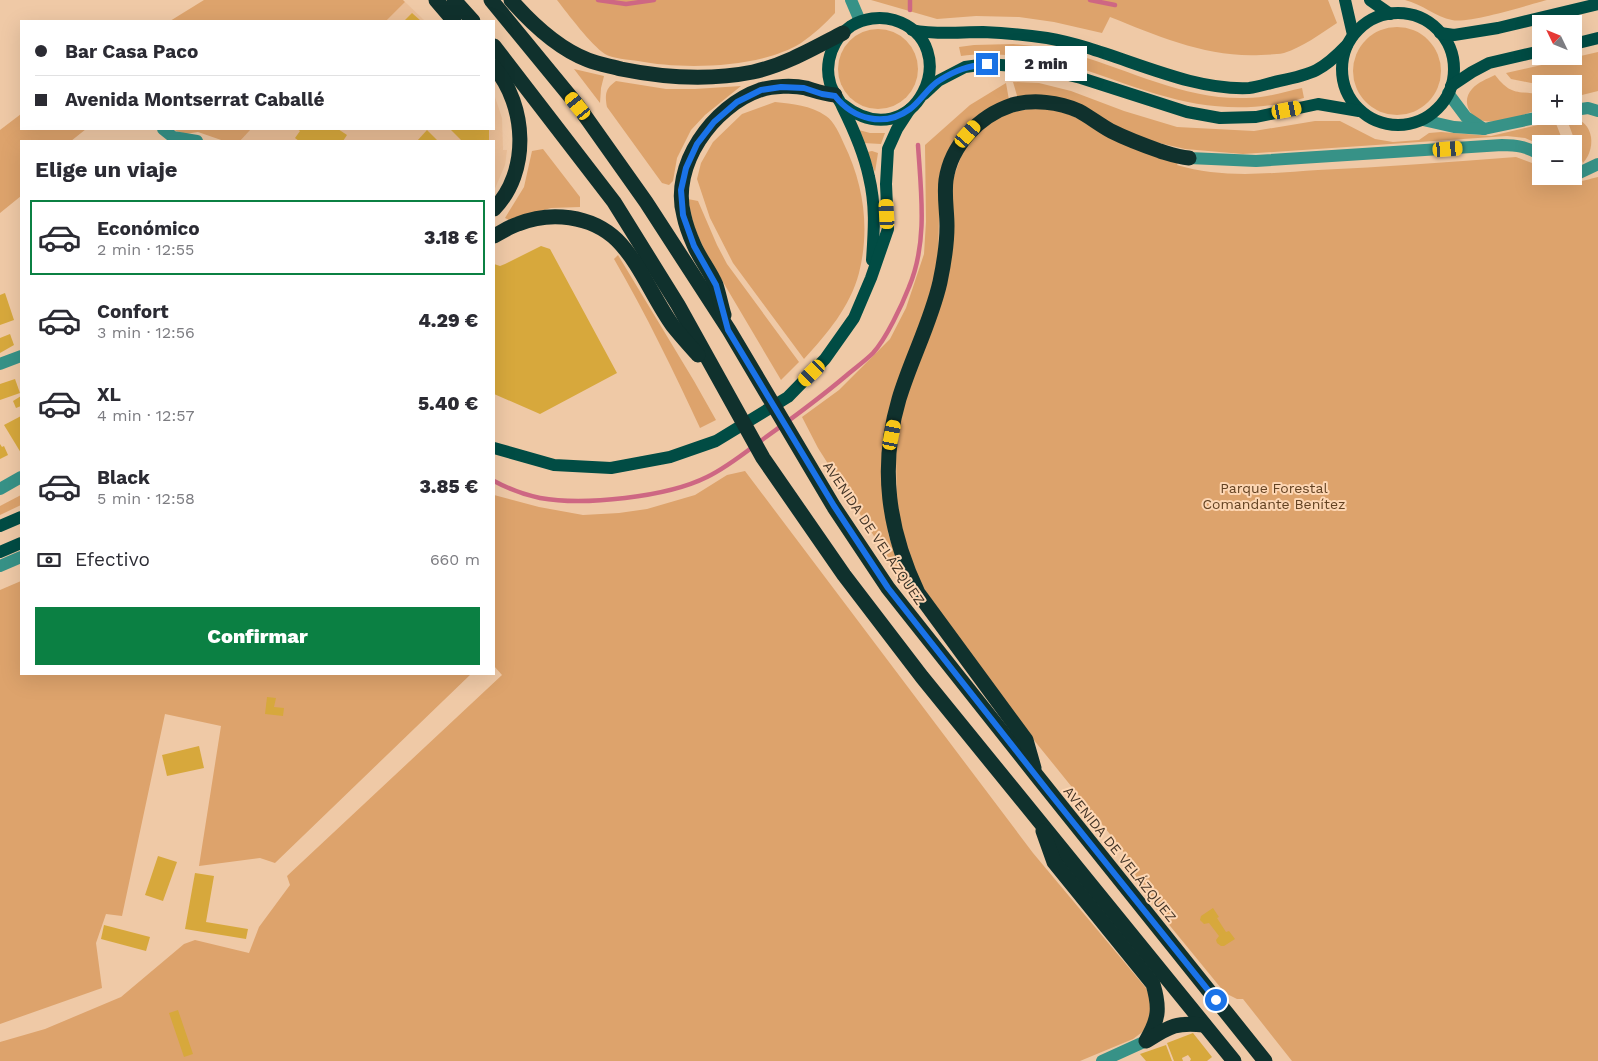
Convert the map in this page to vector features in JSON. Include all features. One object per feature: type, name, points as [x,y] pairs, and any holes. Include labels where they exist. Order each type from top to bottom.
[{"type":"highway","points":[[436,0],[453,20]]},
{"type":"highway","points":[[454,0],[472,20]]},
{"type":"highway","name":"AVENIDA DE VELÁZQUEZ","points":[[491,0],[578,106],[646,202],[728,330],[790,436],[888,588],[1265,1061]]},
{"type":"highway","points":[[511,0],[528,20],[562,46],[588,60],[646,74],[679,78],[717,77],[754,72],[801,55],[843,33]]},
{"type":"highway","points":[[495,47],[614,202],[678,305],[762,458],[844,576],[922,677],[1234,1061]]},
{"type":"highway","points":[[495,68],[515,106],[521,145],[515,176],[501,202],[495,208]]},
{"type":"highway","points":[[728,330],[716,285],[694,246],[683,215],[681,190],[686,168],[697,144],[714,122],[737,102],[761,90],[781,87],[804,88],[838,100]]},
{"type":"highway","points":[[1037,776],[1026,740],[918,593],[906,567],[897,540],[890,506],[888,470],[899,399],[934,306],[945,254],[947,227],[946,182],[951,160],[961,142],[975,126],[994,113],[1013,105],[1031,102],[1056,104],[1078,111],[1108,130],[1132,141],[1180,158],[1189,158]]},
{"type":"highway","points":[[495,236],[527,221],[563,216],[585,220],[601,228],[618,241],[636,266],[673,326],[724,389]]},
{"type":"highway","points":[[1038,818],[1054,862],[1153,984],[1158,1002],[1157,1018],[1146,1041]]},
{"type":"highway","points":[[1146,1041],[1170,1026],[1188,1023],[1204,1025]]},
{"type":"main road","points":[[1345,0],[1350,40],[1342,59],[1344,87],[1350,100],[1359,111],[1372,120],[1386,124],[1401,126],[1424,120],[1434,112],[1450,90],[1472,72],[1489,64],[1532,53]]},
{"type":"main road","points":[[1370,0],[1390,14]]},
{"type":"main road","points":[[1440,33],[1454,35],[1498,28],[1598,4]]},
{"type":"main road","points":[[912,30],[928,33],[982,32],[1047,38],[1088,48],[1193,81],[1219,86],[1250,88],[1309,74],[1330,63],[1364,24],[1378,17],[1390,14],[1407,14],[1431,24],[1449,46],[1453,61],[1453,76],[1450,90]]},
{"type":"main road","points":[[871,278],[875,216],[869,176],[860,147],[830,83],[828,70],[829,56],[834,43],[843,33],[860,21],[873,18],[887,18],[900,22],[920,38],[926,49],[930,72],[928,84],[923,95]]},
{"type":"main road","points":[[1582,42],[1598,38]]},
{"type":"main road","points":[[495,448],[554,465],[611,468],[670,457],[716,441],[788,397],[825,359],[854,318],[871,278],[888,229],[886,184],[888,149],[897,129],[910,110],[938,81],[965,67],[987,64],[1049,70],[1082,78],[1187,112],[1220,118],[1256,116],[1318,104],[1359,111]]},
{"type":"main road","points":[[838,100],[853,113],[867,119],[882,120],[897,117],[910,110]]},
{"type":"main road","points":[[495,439],[522,455]]},
{"type":"main road","points":[[0,526],[20,517]]},
{"type":"main road","points":[[0,552],[20,543]]},
{"type":"street","points":[[851,0],[860,21]]},
{"type":"street","points":[[1450,90],[1466,117],[1484,129]]},
{"type":"street","points":[[1582,109],[1588,108],[1598,111]]},
{"type":"street","points":[[1424,120],[1462,128],[1484,129],[1532,119]]},
{"type":"street","points":[[164,130],[173,137],[191,140]]},
{"type":"street","points":[[1189,158],[1256,162],[1502,145],[1518,145],[1532,150]]},
{"type":"street","points":[[1582,172],[1598,164]]},
{"type":"street","points":[[0,364],[20,356]]},
{"type":"street","points":[[0,489],[20,478]]},
{"type":"street","points":[[0,566],[20,557]]},
{"type":"street","points":[[1102,1061],[1146,1041]]},
{"type":"shaded area","points":[[405,2],[424,20],[387,20]]},
{"type":"shaded area","points":[[495,97],[502,118],[503,150],[507,150],[505,165],[495,189],[495,140],[241,140],[250,130],[495,130]]},
{"type":"green space","points":[[204,0],[403,0],[405,2],[387,20],[172,20]]},
{"type":"green space","points":[[557,0],[835,0],[835,13],[806,40],[765,58],[722,65],[677,66],[621,59],[605,54],[587,37]]},
{"type":"green space","points":[[871,0],[1328,0],[1337,23],[1305,44],[1284,53],[1241,55],[1221,53],[1183,44],[1110,17],[1102,33],[1054,22],[1019,17],[976,16],[937,19]]},
{"type":"green space","points":[[1405,0],[1547,0],[1484,17],[1452,20]]},
{"type":"green space","points":[[1397,27],[1414,31],[1428,40],[1437,54],[1441,71],[1437,88],[1428,102],[1414,111],[1397,115],[1380,111],[1366,102],[1357,88],[1353,71],[1357,54],[1366,40],[1380,31]]},
{"type":"green space","points":[[870,29],[886,29],[907,40],[918,61],[918,77],[907,98],[886,109],[870,109],[856,103],[844,91],[838,77],[838,61],[844,47],[856,35]]},
{"type":"green space","points":[[1013,44],[1069,53],[1160,83],[1202,94],[1253,98],[1302,88],[1304,98],[1272,105],[1213,106],[1158,94],[1058,62],[987,54],[961,56],[959,47]]},
{"type":"green space","points":[[1598,52],[1598,91],[1582,95],[1582,75],[1532,75],[1532,83],[1511,79],[1506,73],[1541,65],[1582,65],[1582,56]]},
{"type":"green space","points":[[574,69],[604,76],[600,103]]},
{"type":"green space","points":[[1495,75],[1511,90],[1532,94],[1532,112],[1491,122],[1474,116],[1468,108],[1467,99],[1472,89]]},
{"type":"green space","points":[[616,81],[666,89],[741,86],[705,115],[691,130],[677,158],[673,181],[669,185],[662,183],[607,107],[607,92]]},
{"type":"green space","points":[[1013,82],[1039,83],[1071,91],[1124,111],[1177,127],[1254,131],[1315,121],[1340,121],[1375,139],[1393,142],[1419,140],[1429,133],[1441,132],[1491,136],[1538,125],[1557,125],[1560,135],[1532,135],[1532,141],[1525,138],[1507,136],[1243,154],[1185,149],[1142,139],[1106,123],[1018,99]]},
{"type":"green space","points":[[1006,83],[1009,100],[950,151],[940,173],[938,262],[883,489],[888,533],[905,585],[818,448],[802,417],[839,390],[890,339],[906,308],[924,254],[926,222],[925,145],[970,105]]},
{"type":"green space","points":[[775,102],[808,107],[820,112],[832,121],[851,160],[863,207],[864,240],[859,273],[855,285],[844,309],[804,359],[733,263],[710,218],[697,179],[701,163],[713,142],[742,114]]},
{"type":"green space","name":"Parque Forestal Comandante Benítez","points":[[1038,108],[1061,111],[1178,163],[1177,165],[1229,174],[1392,166],[1516,157],[1532,163],[1532,185],[1582,185],[1582,181],[1598,177],[1598,1061],[1292,1061],[1243,999],[1237,999],[1225,993],[1148,899],[1122,849],[1008,708],[919,582],[904,542],[897,508],[896,454],[902,411],[921,352],[951,184],[965,146],[984,125],[1010,112]]},
{"type":"green space","points":[[20,115],[20,130],[85,130],[72,140],[20,140],[20,197],[0,213],[0,130]]},
{"type":"green space","points":[[1582,122],[1590,134],[1590,149],[1583,163],[1582,135],[1573,135],[1569,125],[1582,125]]},
{"type":"green space","points":[[174,130],[250,130],[241,140],[221,140],[198,132],[185,134]]},
{"type":"green space","points":[[859,130],[870,133],[885,133],[881,144],[863,143]]},
{"type":"green space","points":[[543,149],[580,197],[580,207],[551,208],[509,220],[505,218],[524,187],[532,151]]},
{"type":"green space","points":[[867,152],[878,153],[875,172]]},
{"type":"green space","points":[[688,199],[698,201],[727,264],[799,362],[781,380],[707,255],[694,227]]},
{"type":"green space","points":[[618,255],[716,420],[700,428],[659,342],[614,259]]},
{"type":"green space","points":[[745,471],[1033,853],[1146,988],[1152,1000],[1149,1027],[1133,1039],[1080,1061],[0,1061],[0,1042],[45,1029],[121,997],[184,944],[195,940],[249,953],[259,927],[290,885],[287,876],[502,675],[495,667],[495,495],[539,507],[583,515],[619,513],[647,509],[695,495],[727,475]]},
{"type":"green space","points":[[20,496],[20,505],[0,515],[0,506]]},
{"type":"green space","points":[[20,581],[20,675],[470,675],[275,863],[260,858],[199,866],[221,726],[165,714],[122,916],[106,914],[96,943],[102,988],[0,1024],[0,590]]},
{"type":"building","points":[[412,13],[420,20],[405,20]]},
{"type":"building","points":[[298,130],[340,130],[347,135],[344,140],[298,140],[295,138],[300,131]]},
{"type":"building","points":[[427,130],[437,140],[418,140]]},
{"type":"building","points":[[451,130],[489,130],[489,140],[461,140]]},
{"type":"building","points":[[541,246],[550,249],[617,373],[540,414],[495,394],[495,264],[500,266]]},
{"type":"building","points":[[5,293],[14,320],[0,325],[0,295]]},
{"type":"building","points":[[10,334],[14,345],[0,353],[0,338]]},
{"type":"building","points":[[15,379],[20,393],[0,400],[0,384]]},
{"type":"building","points":[[20,397],[20,406],[16,408],[13,401]]},
{"type":"building","points":[[20,417],[20,451],[4,425]]},
{"type":"building","points":[[0,444],[2,447],[4,446],[8,455],[0,459]]},
{"type":"building","points":[[267,697],[276,698],[274,707],[284,708],[283,716],[265,714]]},
{"type":"building","points":[[199,746],[204,768],[167,776],[162,755]]},
{"type":"building","points":[[158,856],[177,862],[163,901],[145,895]]},
{"type":"building","points":[[195,873],[214,876],[206,922],[248,929],[246,939],[185,929]]},
{"type":"building","points":[[1213,908],[1226,932],[1229,931],[1235,939],[1224,946],[1217,943],[1216,940],[1219,936],[1209,923],[1204,924],[1200,920],[1201,916]]},
{"type":"building","points":[[104,925],[150,937],[146,951],[101,939]]},
{"type":"building","points":[[178,1010],[193,1054],[184,1057],[169,1013]]},
{"type":"building","points":[[1193,1033],[1212,1057],[1207,1061],[1190,1061],[1191,1059],[1188,1055],[1182,1058],[1183,1061],[1174,1061],[1167,1043]]},
{"type":"building","points":[[1166,1045],[1172,1061],[1146,1061],[1140,1054]]},
{"type":"waterway","points":[[598,0],[626,4],[654,0]]},
{"type":"waterway","points":[[910,0],[910,10]]},
{"type":"waterway","points":[[1090,0],[1115,5]]},
{"type":"waterway","points":[[495,482],[528,495],[558,500],[579,501],[625,498],[670,490],[707,477],[722,468],[745,453],[827,391],[867,359],[878,347],[893,322],[909,287],[915,270],[921,235],[922,217],[918,145]]},
{"type":"route","points":[[987,64],[965,67],[938,81],[910,110],[897,117],[882,120],[867,119],[853,113],[835,96],[804,88],[781,87],[761,90],[737,102],[714,122],[697,144],[686,168],[681,190],[683,215],[694,246],[716,285],[728,330],[790,436],[888,588],[1216,1000]]}]
